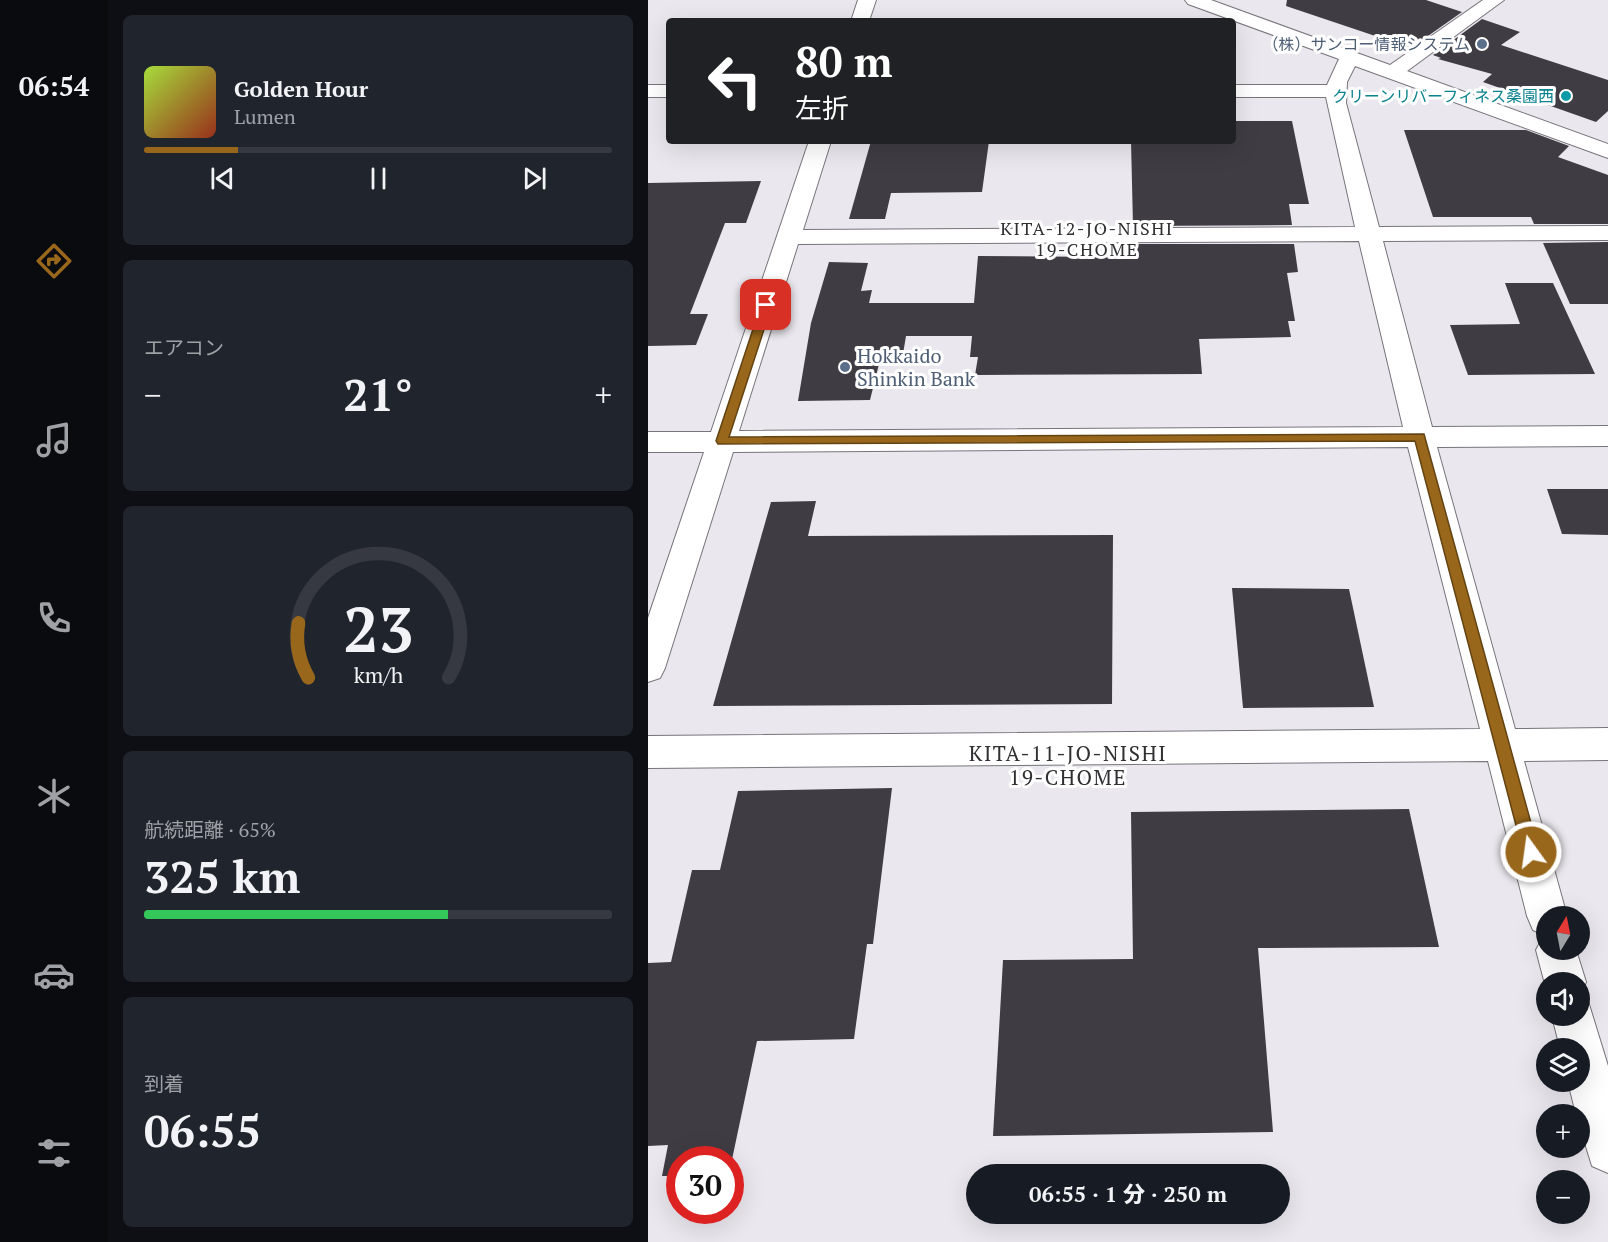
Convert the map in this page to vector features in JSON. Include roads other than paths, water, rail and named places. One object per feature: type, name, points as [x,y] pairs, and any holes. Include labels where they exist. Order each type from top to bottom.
[{"type":"street","points":[[861,18],[867,0]]},
{"type":"street","points":[[1194,0],[1608,151]]},
{"type":"street","points":[[1392,72],[1495,0]]},
{"type":"street","points":[[1350,57],[1337,82],[1336,103],[1420,437],[1544,906]]},
{"type":"street","points":[[648,92],[666,91]]},
{"type":"street","points":[[1236,91],[1336,91]]},
{"type":"street","points":[[648,668],[819,144]]},
{"type":"street","points":[[789,237],[1370,236],[1608,233]]},
{"type":"street","points":[[648,442],[1608,436]]},
{"type":"street","points":[[648,752],[1608,744]]},
{"type":"street","points":[[1576,1026],[1608,1150]]},
{"type":"place","name":"（株）サンコー情報システム","points":[[1482,44]]},
{"type":"place","name":"クリーンリバーフィネス桑園西","points":[[1566,96]]},
{"type":"place","name":"Hokkaido Shinkin Bank","points":[[845,367]]},
{"type":"district","name":"KITA-12-JO-NISHI 19-CHOME","points":[[1087,239]]},
{"type":"district","name":"KITA-11-JO-NISHI 19-CHOME","points":[[1068,766]]}]
